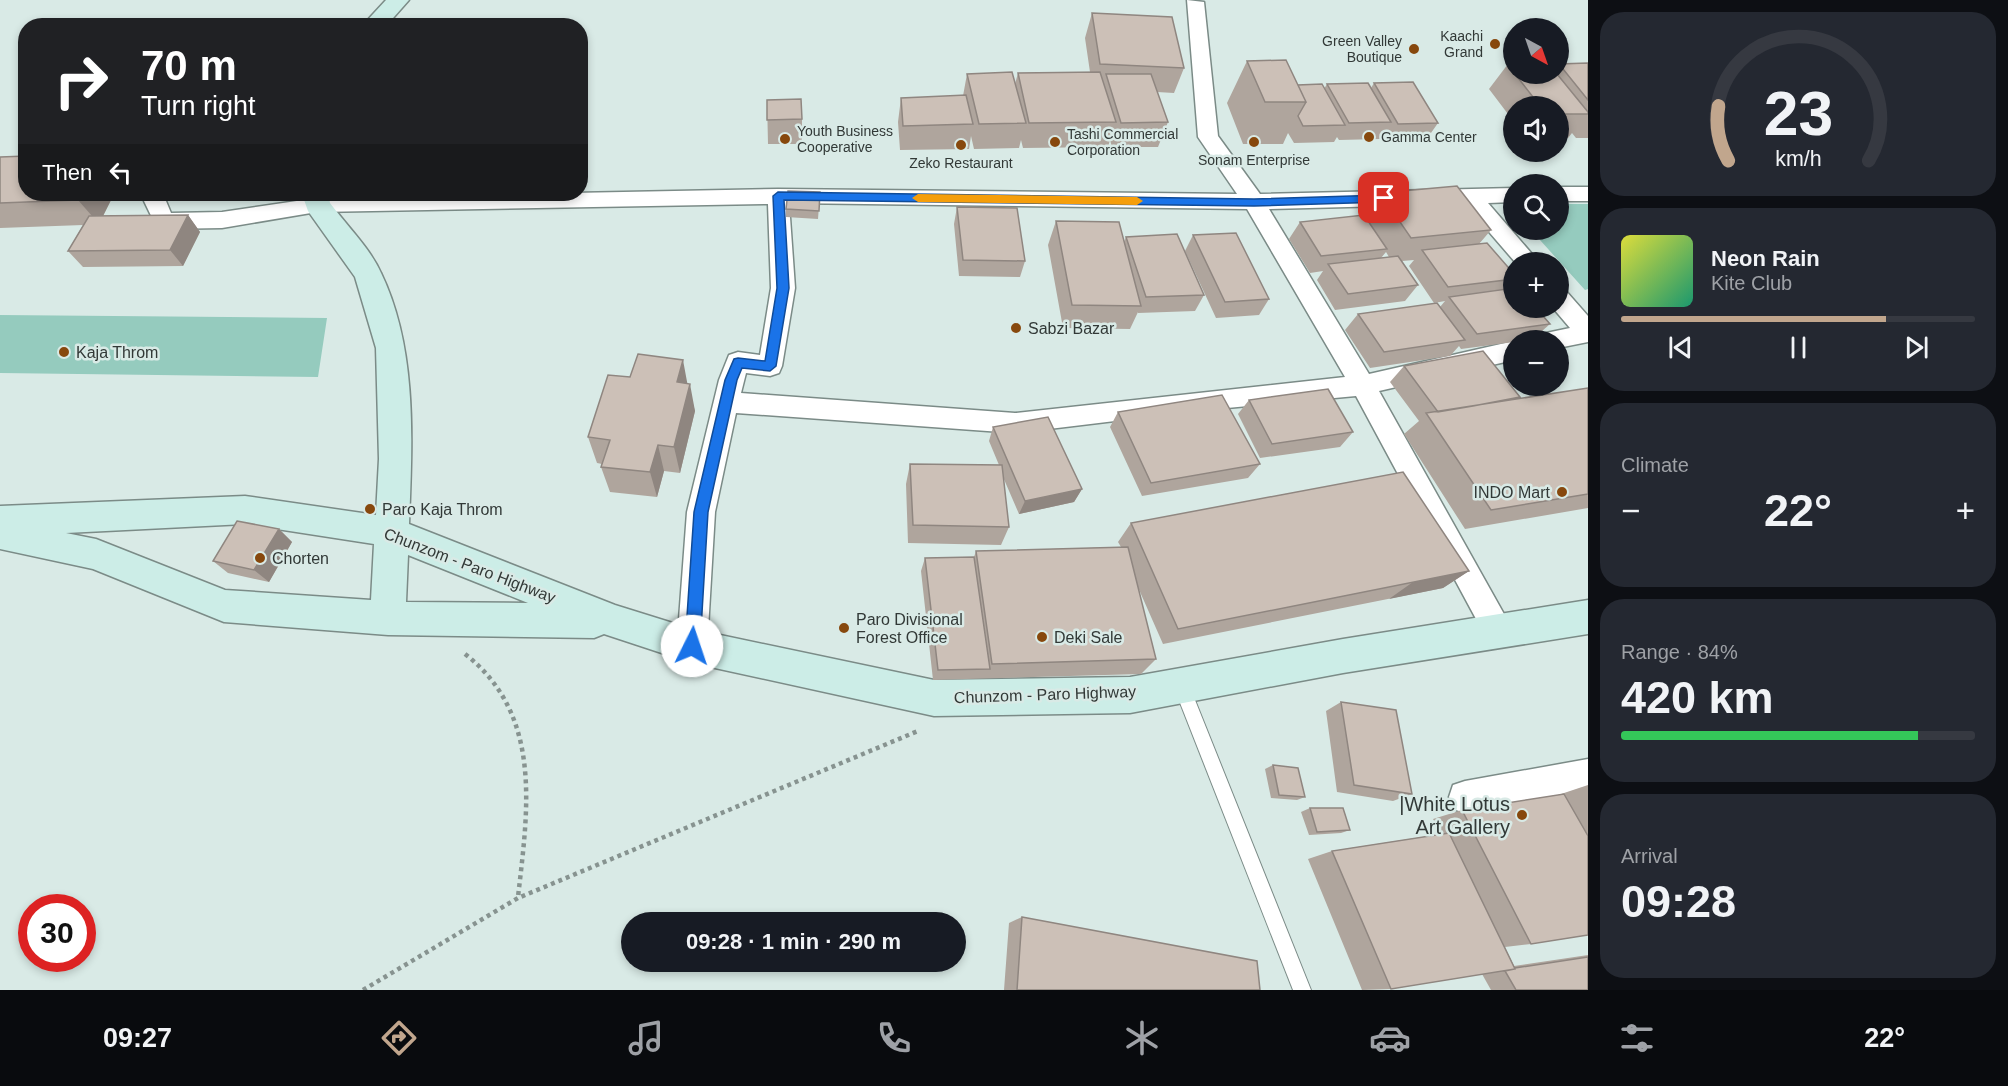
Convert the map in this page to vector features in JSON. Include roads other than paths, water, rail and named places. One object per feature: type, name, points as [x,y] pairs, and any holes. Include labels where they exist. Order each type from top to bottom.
[{"type":"street","points":[[381,18],[398,0]]},
{"type":"street","points":[[1195,2],[1208,137],[1254,202],[1363,385],[1499,633]]},
{"type":"street","points":[[1569,194],[1588,194]]},
{"type":"street","points":[[1470,195],[1519,252]]},
{"type":"street","points":[[588,197],[778,196],[1254,202],[1503,195]]},
{"type":"street","points":[[692,646],[701,512],[726,402],[738,362],[770,366],[783,288],[778,196]]},
{"type":"street","points":[[155,201],[164,221],[222,220],[307,201]]},
{"type":"street","points":[[317,201],[368,274],[391,348],[395,459],[388,618]]},
{"type":"street","points":[[1569,310],[1588,332],[1569,337]]},
{"type":"street","points":[[726,402],[1016,423],[1206,400],[1363,385],[1503,353]]},
{"type":"street","name":"Chunzom - Paro Highway","points":[[0,521],[244,510],[344,523],[393,533],[614,621],[692,646],[934,698],[1130,694],[1588,617]]},
{"type":"street","name":"Chunzom - Paro Highway","points":[[0,534],[96,554],[224,606],[388,618],[614,621]]},
{"type":"street","points":[[1466,797],[1588,775]]},
{"type":"lane","points":[[1180,684],[1302,990]]},
{"type":"place","name":"Kaachi Grand","points":[[1495,44]]},
{"type":"place","name":"Green Valley Boutique","points":[[1414,49]]},
{"type":"place","name":"Gamma Center","points":[[1369,137]]},
{"type":"place","name":"Youth Business Cooperative","points":[[785,139]]},
{"type":"place","name":"Tashi Commercial Corporation","points":[[1055,142]]},
{"type":"place","name":"Sonam Enterprise","points":[[1254,142]]},
{"type":"place","name":"Zeko Restaurant","points":[[961,145]]},
{"type":"place","name":"Sabzi Bazar","points":[[1016,328]]},
{"type":"place","name":"Kaja Throm","points":[[64,352]]},
{"type":"place","name":"INDO Mart","points":[[1562,492]]},
{"type":"place","name":"Paro Kaja Throm","points":[[370,509]]},
{"type":"place","name":"Chorten","points":[[260,558]]},
{"type":"place","name":"Paro Divisional Forest Office","points":[[844,628]]},
{"type":"place","name":"Deki Sale","points":[[1042,637]]},
{"type":"place","name":"|White Lotus Art Gallery","points":[[1522,815]]}]
